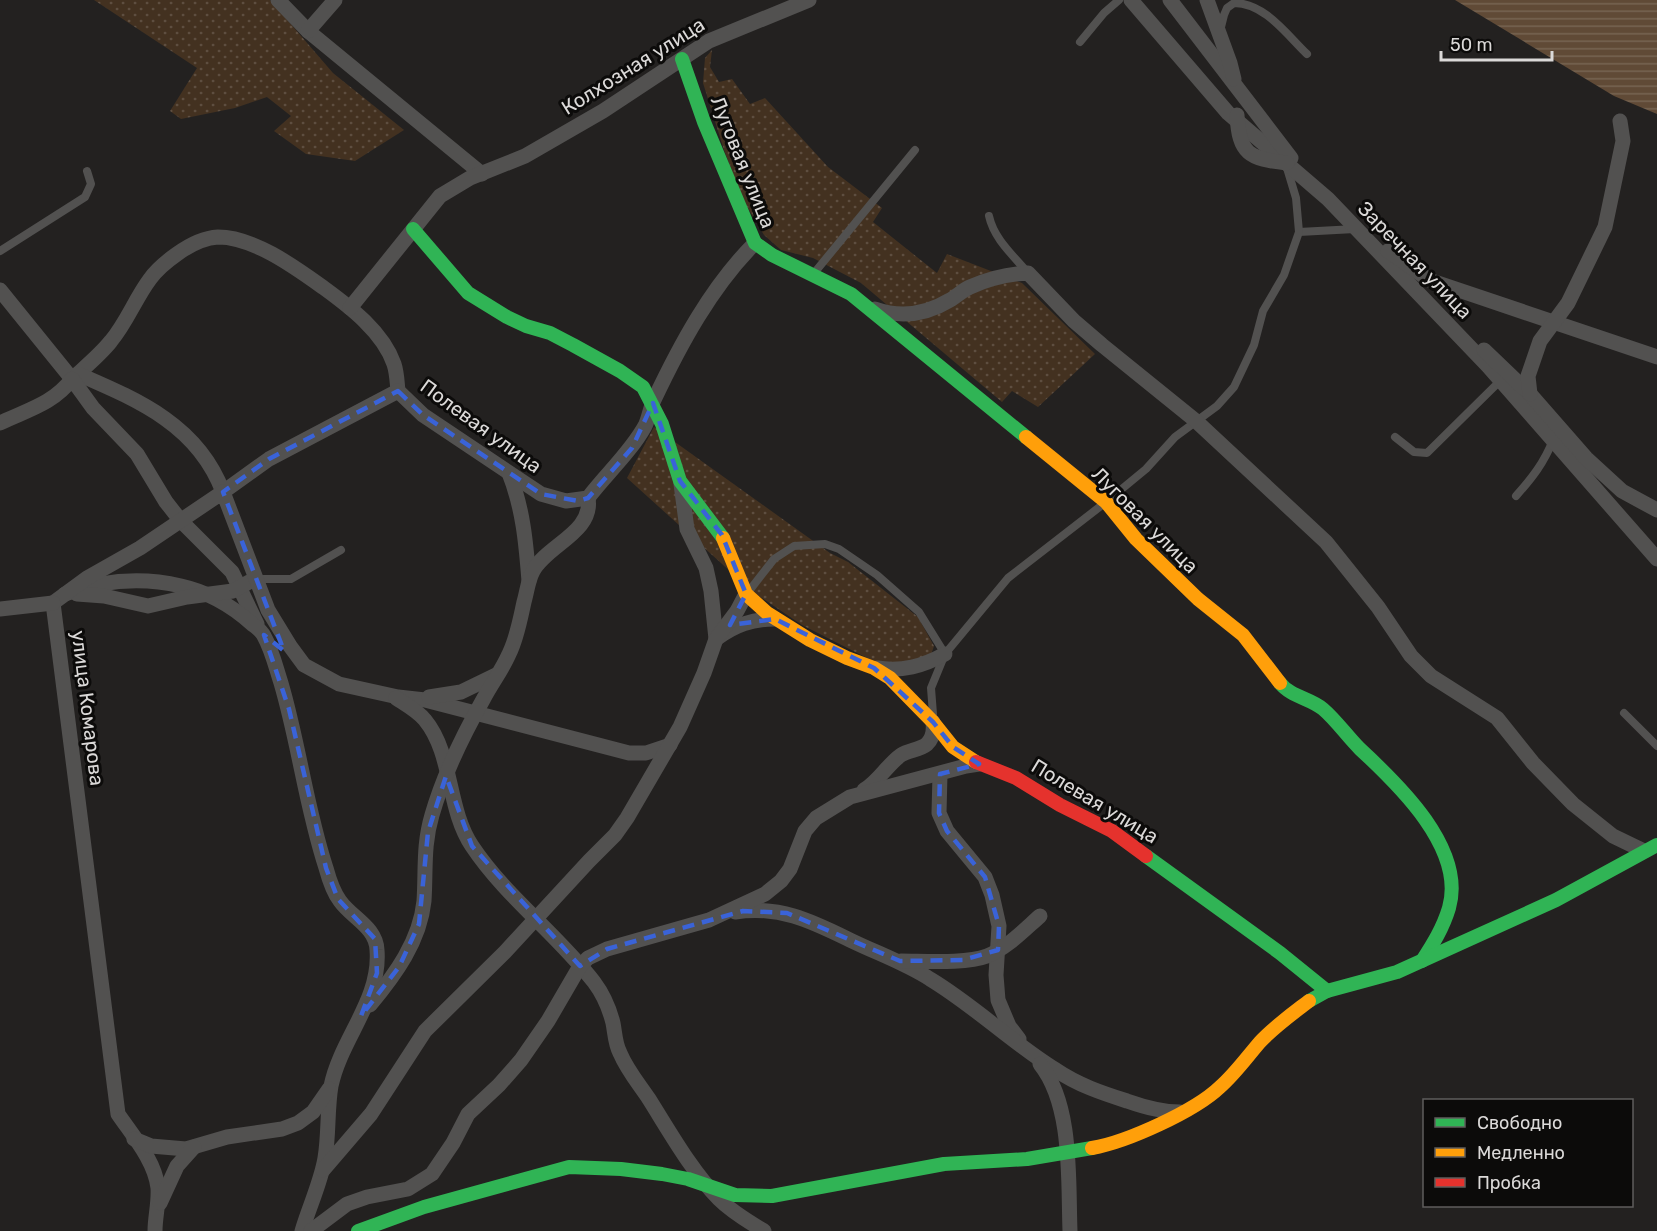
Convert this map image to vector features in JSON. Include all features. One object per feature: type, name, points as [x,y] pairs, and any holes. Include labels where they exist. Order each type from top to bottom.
[{"type":"street","points":[[278,0],[308,32],[482,174]]},
{"type":"street","points":[[308,32],[335,0]]},
{"type":"street","name":"Колхозная улица","points":[[350,308],[440,196],[470,178],[525,156],[554,140],[603,111],[709,41],[809,0]]},
{"type":"street","name":"Заречная улица","points":[[1131,0],[1238,120],[1291,163],[1429,305],[1553,440],[1657,559]]},
{"type":"street","points":[[1170,0],[1291,163]]},
{"type":"street","points":[[1207,0],[1230,63],[1236,87],[1238,120]]},
{"type":"street","name":"Луговая улица","points":[[682,59],[704,122],[755,243],[772,255],[851,294],[1106,502],[1136,539],[1190,591],[1243,635],[1286,690],[1322,708],[1345,735],[1397,783],[1426,819],[1450,867],[1450,906],[1439,934],[1422,961]]},
{"type":"street","points":[[1530,394],[1528,376],[1540,341],[1568,303],[1605,227],[1623,141],[1620,121]]},
{"type":"street","points":[[1328,199],[1373,240],[1429,280],[1657,357]]},
{"type":"street","name":"Полевая улица","points":[[413,229],[468,293],[507,317],[526,326],[550,333],[620,370],[643,387],[662,424],[680,481],[722,535],[746,594],[776,618],[810,640],[874,668],[890,678],[933,722],[953,747],[979,764],[1016,778],[1060,805],[1112,831],[1280,953],[1327,991]]},
{"type":"street","points":[[0,423],[48,402],[64,391],[111,342],[152,276],[184,249],[216,237],[228,238],[262,249],[287,261],[350,308],[385,345],[395,366],[398,391]]},
{"type":"street","points":[[361,1016],[399,967],[411,946],[424,901],[424,864],[432,813],[458,745],[501,670],[519,629],[533,571],[546,555],[585,520],[590,506],[588,498],[632,448],[646,424],[653,403],[709,300],[736,262],[755,243]]},
{"type":"street","points":[[868,307],[891,314],[921,312],[936,307],[967,288],[985,281],[1009,274],[1028,273],[1074,321],[1196,421],[1326,542],[1378,607],[1412,656],[1431,676],[1497,718],[1533,763],[1573,804],[1613,836],[1650,848]]},
{"type":"street","points":[[0,290],[75,377],[93,408],[137,454],[166,502],[181,521],[232,572],[254,620],[264,635],[289,709],[326,868],[338,899],[375,939],[377,948],[377,973],[361,1016],[344,1050],[331,1085],[313,1112],[298,1123],[264,1132],[227,1137],[194,1147],[168,1149],[151,1146],[134,1138]]},
{"type":"street","points":[[1429,305],[1508,371],[1586,458],[1622,491],[1657,510]]},
{"type":"street","points":[[75,377],[125,394],[158,412],[209,463],[223,492],[268,610],[304,665]]},
{"type":"street","name":"Полевая улица","points":[[223,492],[269,459],[398,391],[423,415],[540,494],[566,501],[588,498]]},
{"type":"street","points":[[509,473],[517,490],[523,520],[529,583]]},
{"type":"street","points":[[680,481],[687,529],[706,568],[716,639]]},
{"type":"street","points":[[59,599],[87,578],[140,548],[223,492]]},
{"type":"street","points":[[0,609],[59,599],[104,596],[148,606],[187,597],[233,591],[256,579]]},
{"type":"street","points":[[59,599],[85,586],[104,583],[150,580],[190,588],[232,607],[304,665],[339,684],[475,713],[638,755],[670,745]]},
{"type":"street","points":[[321,1173],[371,1114],[425,1031],[536,920],[589,861],[615,836],[680,727],[704,674],[716,639],[737,611],[746,594]]},
{"type":"street","name":"улица Комарова","points":[[59,599],[118,1114],[155,1174],[158,1188],[155,1231]]},
{"type":"street","points":[[716,639],[742,623],[762,618],[776,618]]},
{"type":"street","name":"Полевая улица","points":[[874,668],[888,670],[914,667],[945,654]]},
{"type":"street","points":[[414,699],[461,692],[485,681],[501,670]]},
{"type":"street","points":[[393,696],[424,718],[440,747],[457,814],[472,846],[515,899],[594,982],[609,1009],[618,1050],[627,1069],[638,1082],[689,1162],[721,1201],[764,1231]]},
{"type":"street","points":[[311,1231],[347,1204],[367,1197],[408,1189],[432,1174],[453,1143],[468,1114],[499,1085],[521,1059],[548,1021],[580,966],[588,958],[720,915],[765,894],[781,882],[790,869],[805,831],[816,818],[873,785],[892,762],[905,753],[926,745],[934,732],[933,722]]},
{"type":"street","points":[[850,797],[966,765],[979,764]]},
{"type":"street","points":[[940,774],[939,813],[947,831],[985,877],[996,910],[999,926],[996,975],[998,1000],[1010,1026],[1050,1076],[1061,1108],[1067,1153],[1070,1231]]},
{"type":"street","points":[[358,1231],[424,1207],[569,1167],[621,1169],[662,1174],[688,1179],[735,1195],[772,1196],[944,1164],[1027,1158],[1099,1148],[1130,1137],[1196,1106],[1221,1087],[1261,1041],[1282,1021],[1327,991],[1397,972],[1422,961],[1556,900],[1650,848]]},
{"type":"street","points":[[720,915],[763,910],[787,913],[823,926],[900,961],[932,980],[1055,1070],[1099,1092],[1146,1107],[1185,1112]]},
{"type":"street","points":[[900,961],[963,960],[986,957],[1040,916]]},
{"type":"street","points":[[302,1231],[325,1160],[331,1085]]},
{"type":"street","points":[[148,1231],[177,1166],[194,1147]]},
{"type":"lane","points":[[1080,42],[1104,13],[1119,0]]},
{"type":"lane","points":[[1219,36],[1227,8],[1234,3],[1243,3],[1265,13],[1307,54]]},
{"type":"lane","points":[[813,275],[915,150]]},
{"type":"lane","points":[[933,722],[931,688],[945,654],[1008,578],[1146,469],[1174,437],[1217,406],[1234,387],[1254,345],[1263,311],[1284,274],[1299,232],[1291,163]]},
{"type":"lane","points":[[0,251],[85,197],[91,184],[87,171]]},
{"type":"lane","points":[[989,216],[991,226],[1001,243],[1028,273]]},
{"type":"lane","points":[[1299,232],[1356,228]]},
{"type":"lane","points":[[1395,437],[1414,452],[1427,453],[1500,381]]},
{"type":"lane","points":[[1516,496],[1536,474],[1553,440]]},
{"type":"lane","points":[[746,594],[782,552],[794,546],[825,544],[855,559],[919,612],[945,654]]},
{"type":"lane","points":[[256,579],[280,581],[291,579],[341,550]]},
{"type":"lane","points":[[1624,713],[1657,746]]},
{"type":"highlighted area","points":[[398,391],[423,415],[541,494],[578,501],[588,498],[632,448],[653,403],[680,481],[722,535],[746,594],[730,625],[775,619],[874,668],[933,722],[953,747],[979,764],[940,774],[939,813],[947,831],[985,877],[999,926],[998,950],[963,960],[900,961],[787,913],[743,911],[607,949],[580,966],[472,846],[446,776],[428,832],[419,924],[399,967],[361,1016],[377,973],[375,939],[338,899],[326,868],[289,709],[264,635],[284,651],[223,492],[269,459]]},
{"type":"shaded area","points":[[94,0],[270,0],[333,73],[404,130],[355,161],[306,154],[274,131],[291,116],[267,97],[235,108],[181,119],[170,111],[197,68]]},
{"type":"shaded area","points":[[1455,0],[1657,0],[1657,114],[1614,96]]},
{"type":"shaded area","points":[[712,50],[710,67],[719,82],[732,79],[750,104],[765,98],[828,167],[882,208],[873,222],[937,273],[947,254],[1022,283],[1095,354],[1038,407],[1012,391],[1002,402],[861,283],[813,258],[781,250],[764,235],[743,200],[724,150],[703,83],[705,58]]},
{"type":"shaded area","points":[[654,427],[830,553],[848,562],[918,617],[934,646],[931,655],[901,663],[883,663],[869,659],[802,625],[753,592],[627,478]]},
{"type":"traffic: fast","points":[[682,59],[704,122],[755,243],[772,255],[851,294],[1026,437]]},
{"type":"traffic: fast","points":[[413,229],[468,293],[507,317],[526,326],[550,333],[573,345],[620,371],[643,387],[662,424],[680,481],[723,538]]},
{"type":"traffic: fast","points":[[1280,683],[1284,688],[1318,705],[1328,713],[1410,800],[1439,841],[1448,863],[1452,886],[1449,908],[1441,929],[1422,961]]},
{"type":"traffic: fast","points":[[1309,1001],[1327,991],[1397,972],[1556,900],[1657,845]]},
{"type":"traffic: fast","points":[[1146,856],[1280,953],[1327,991]]},
{"type":"traffic: fast","points":[[358,1231],[424,1207],[569,1167],[621,1169],[662,1174],[688,1179],[735,1195],[772,1196],[944,1164],[1027,1159],[1092,1148]]},
{"type":"traffic: slow","points":[[1026,437],[1106,502],[1136,539],[1198,599],[1243,635],[1280,683]]},
{"type":"traffic: slow","points":[[723,538],[746,594],[767,613],[810,640],[874,668],[890,678],[933,722],[953,747],[976,762]]},
{"type":"traffic: slow","points":[[1092,1148],[1107,1145],[1160,1124],[1209,1096],[1231,1077],[1266,1036],[1309,1001]]},
{"type":"traffic: jam","points":[[976,762],[1016,778],[1060,805],[1112,831],[1146,856]]}]
